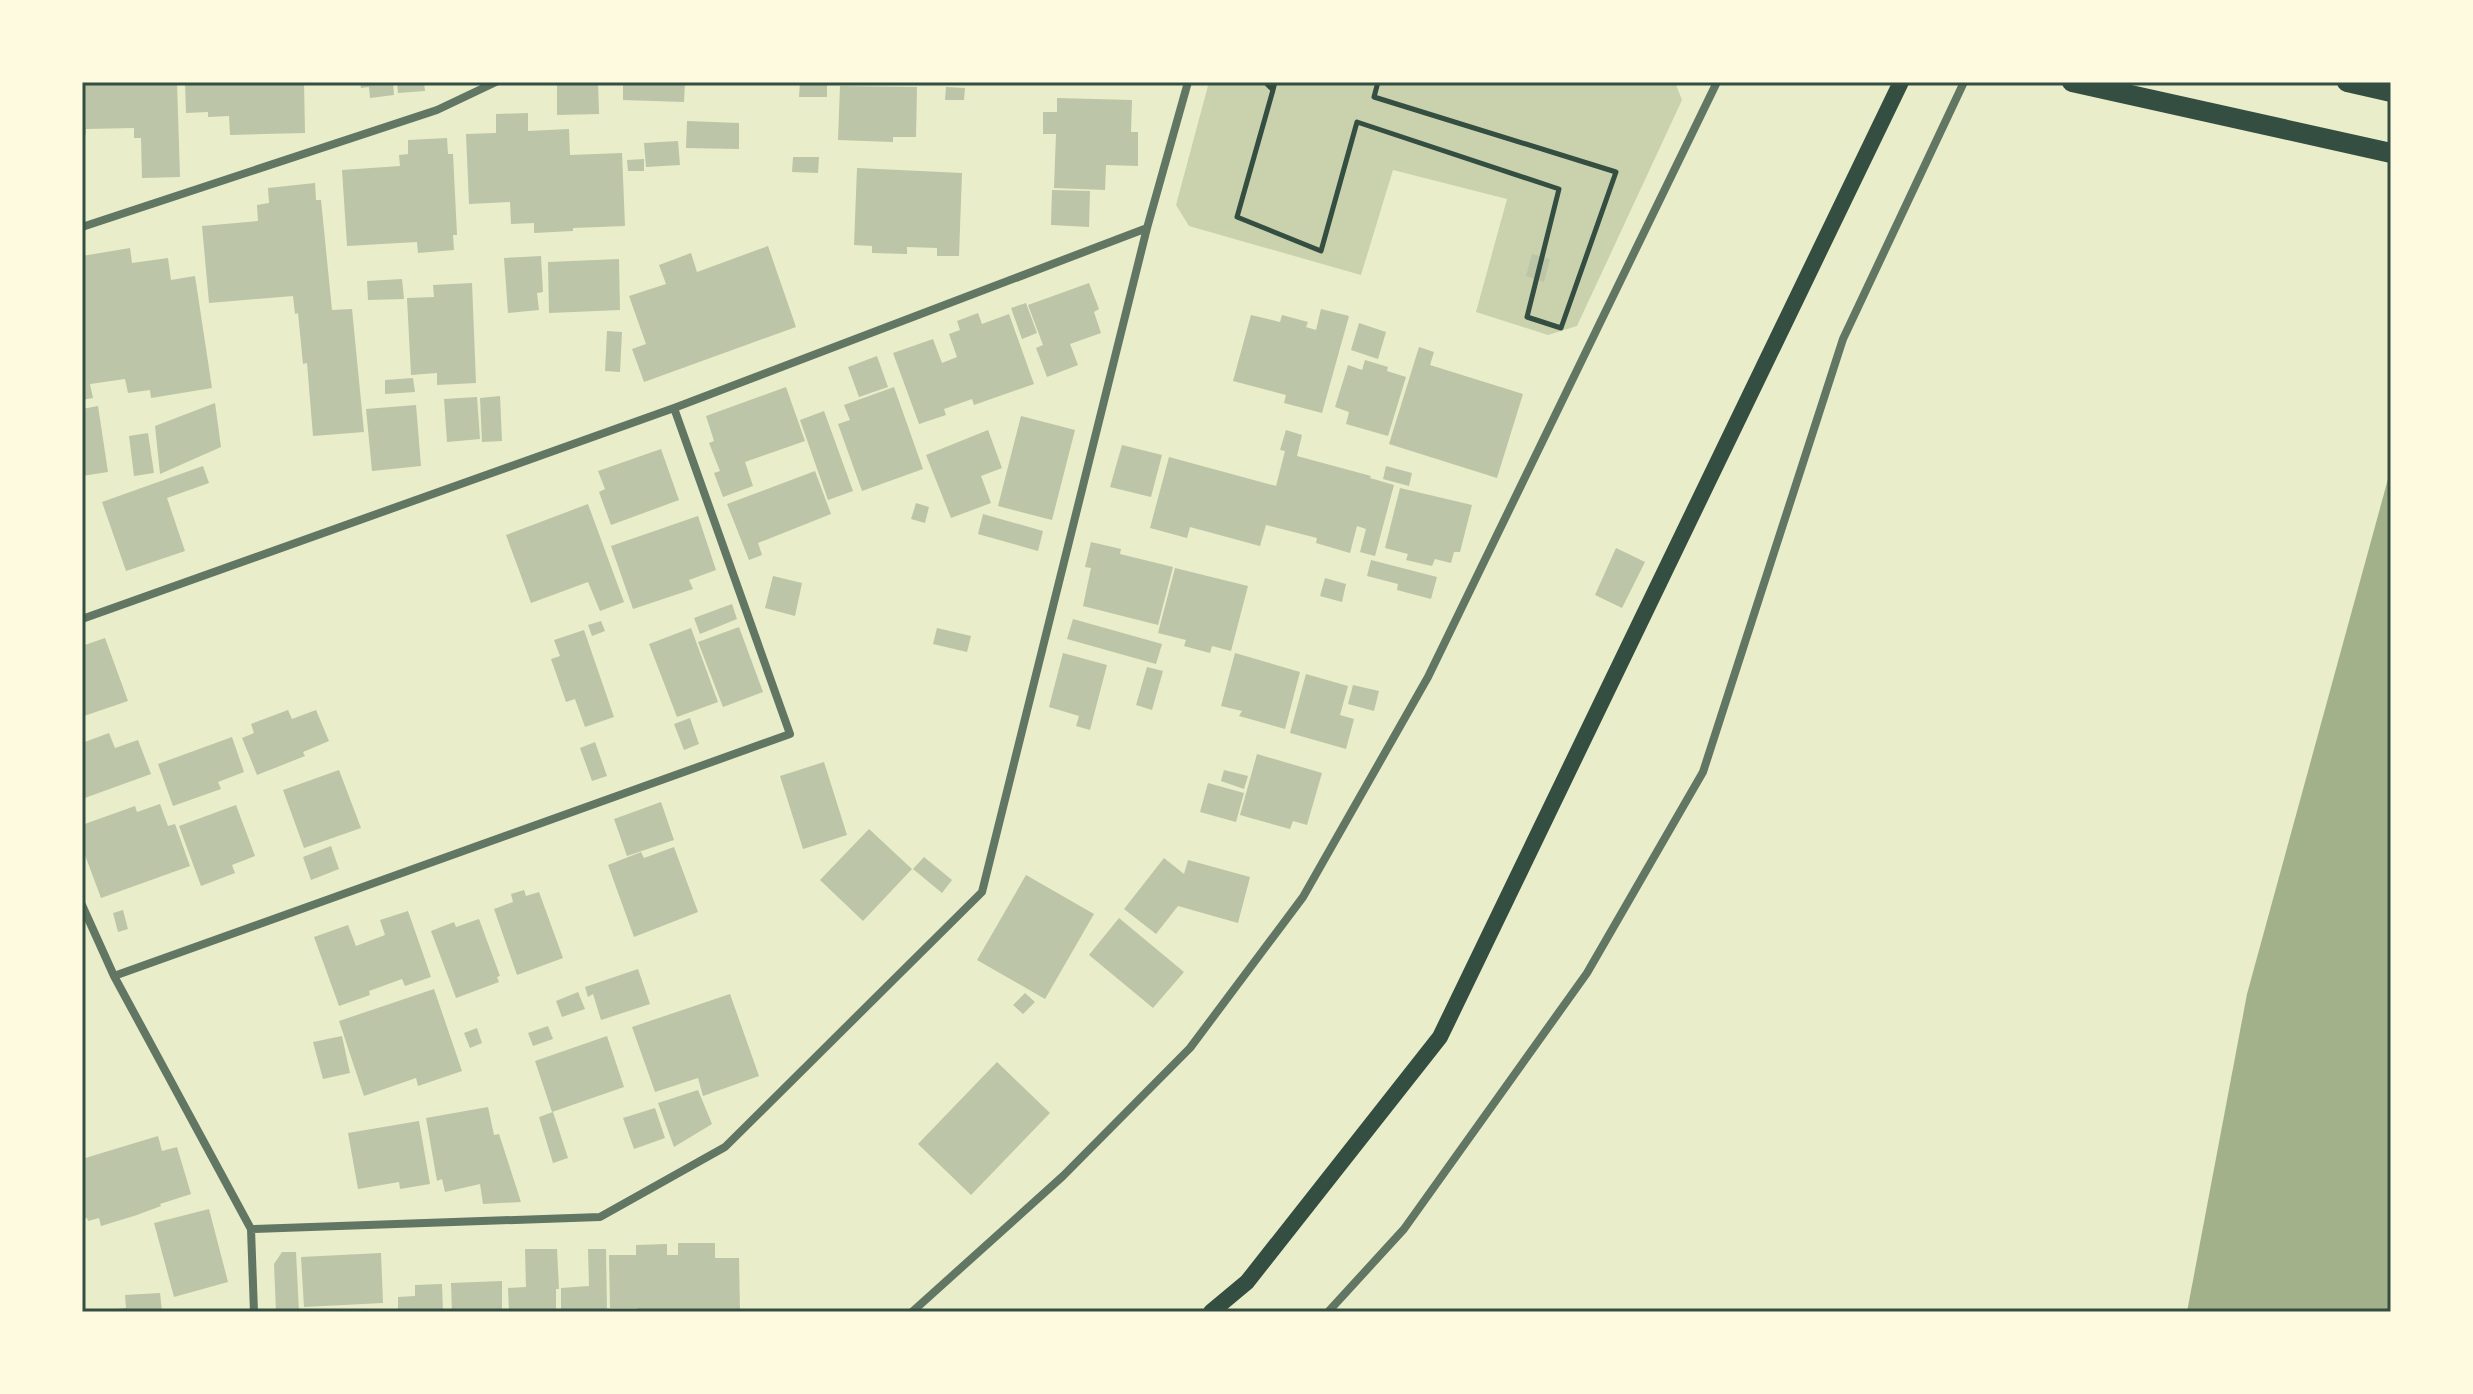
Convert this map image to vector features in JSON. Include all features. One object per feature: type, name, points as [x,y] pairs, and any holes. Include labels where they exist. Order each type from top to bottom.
[{"type":"main road","points":[[1211,1312],[1247,1282],[1440,1037],[1901,82]]},
{"type":"main road","points":[[2072,82],[2391,153]]},
{"type":"main road","points":[[2347,82],[2391,92]]},
{"type":"street","points":[[82,227],[437,110],[496,82]]},
{"type":"street","points":[[251,1229],[600,1217],[725,1147],[982,892],[1147,228],[1188,82]]},
{"type":"street","points":[[912,1312],[1063,1176],[1190,1048],[1303,897],[1428,677],[1717,82]]},
{"type":"street","points":[[1328,1312],[1404,1229],[1587,973],[1703,772],[1843,339],[1964,82]]},
{"type":"street","points":[[82,619],[674,408],[1147,228]]},
{"type":"street","points":[[114,976],[790,734],[674,408]]},
{"type":"street","points":[[82,905],[114,976],[251,1229],[254,1312]]},
{"type":"path","points":[[1265,82],[1273,90]]},
{"type":"path","points":[[1275,82],[1237,217],[1321,251],[1357,122],[1559,189],[1527,317],[1561,328],[1616,172],[1374,97],[1378,82]]},
{"type":"shaded area","points":[[1209,82],[1675,82],[1682,100],[1577,326],[1548,335],[1476,312],[1507,199],[1393,170],[1361,275],[1189,226],[1176,205]]},
{"type":"shaded area","points":[[2391,468],[2391,1312],[2187,1312],[2247,994]]},
{"type":"building","points":[[82,82],[177,82],[180,177],[142,178],[141,138],[134,138],[134,128],[86,129],[86,134],[82,135]]},
{"type":"building","points":[[185,82],[304,82],[305,133],[230,135],[229,116],[208,117],[208,112],[186,113]]},
{"type":"building","points":[[360,82],[393,82],[394,95],[370,98],[369,87],[361,88]]},
{"type":"building","points":[[397,82],[424,82],[425,91],[398,93]]},
{"type":"building","points":[[557,82],[598,82],[599,114],[557,115]]},
{"type":"building","points":[[623,82],[685,82],[684,102],[623,100]]},
{"type":"building","points":[[800,82],[827,83],[827,97],[799,97]]},
{"type":"building","points":[[840,86],[917,87],[916,137],[893,137],[893,142],[838,140]]},
{"type":"building","points":[[946,87],[965,88],[964,100],[945,100]]},
{"type":"building","points":[[1057,98],[1132,100],[1131,132],[1138,132],[1138,166],[1106,165],[1105,190],[1054,188],[1056,134],[1043,134],[1043,112],[1057,112]]},
{"type":"building","points":[[528,113],[528,131],[569,129],[570,155],[622,153],[625,226],[534,233],[534,223],[511,224],[510,202],[469,204],[466,134],[496,133],[496,114]]},
{"type":"building","points":[[687,121],[739,123],[739,149],[686,148]]},
{"type":"building","points":[[447,138],[448,154],[453,154],[457,235],[453,235],[454,250],[418,253],[417,242],[347,246],[342,170],[400,166],[399,155],[408,154],[408,140]]},
{"type":"building","points":[[678,141],[680,165],[646,167],[644,143]]},
{"type":"building","points":[[793,157],[819,157],[818,173],[792,172]]},
{"type":"building","points":[[644,159],[644,171],[628,171],[627,160]]},
{"type":"building","points":[[857,168],[962,173],[959,256],[937,256],[937,248],[907,247],[907,254],[872,253],[872,246],[854,245]]},
{"type":"building","points":[[315,183],[316,200],[321,200],[332,310],[352,309],[364,432],[313,436],[307,363],[303,364],[298,313],[295,314],[293,296],[209,303],[202,226],[258,221],[257,205],[269,203],[268,188]]},
{"type":"building","points":[[1052,190],[1090,191],[1089,227],[1051,225]]},
{"type":"building","points":[[768,246],[796,327],[644,382],[632,349],[646,344],[629,296],[666,284],[659,265],[691,253],[697,272]]},
{"type":"building","points":[[130,248],[132,263],[168,258],[171,280],[195,276],[212,388],[151,398],[150,390],[128,393],[125,379],[90,384],[93,398],[82,400],[82,256]]},
{"type":"building","points":[[1532,254],[1550,259],[1544,282],[1526,276]]},
{"type":"building","points":[[541,256],[543,292],[537,293],[539,310],[508,313],[504,258]]},
{"type":"building","points":[[619,259],[620,310],[549,313],[548,262]]},
{"type":"building","points":[[402,279],[404,299],[368,300],[367,281]]},
{"type":"building","points":[[472,283],[476,383],[437,385],[437,373],[411,375],[407,298],[434,297],[433,285]]},
{"type":"building","points":[[1089,283],[1099,309],[1094,312],[1101,333],[1070,344],[1078,365],[1047,377],[1036,348],[1043,345],[1028,305]]},
{"type":"building","points":[[1026,303],[1037,333],[1022,339],[1011,308]]},
{"type":"building","points":[[1321,309],[1349,316],[1322,413],[1284,403],[1286,395],[1233,381],[1251,315],[1280,322],[1282,315],[1308,322],[1306,327],[1316,330]]},
{"type":"building","points":[[978,313],[982,324],[1009,314],[1034,384],[974,405],[972,399],[944,409],[946,415],[919,424],[893,353],[933,339],[942,363],[957,357],[949,334],[960,330],[957,321]]},
{"type":"building","points":[[1359,323],[1386,332],[1378,359],[1351,350]]},
{"type":"building","points":[[607,331],[622,332],[620,372],[605,371]]},
{"type":"building","points":[[1419,347],[1434,352],[1430,365],[1523,394],[1497,478],[1389,444]]},
{"type":"building","points":[[877,356],[888,387],[859,397],[848,367]]},
{"type":"building","points":[[1365,360],[1406,377],[1388,436],[1346,424],[1349,412],[1335,407],[1348,365],[1362,370]]},
{"type":"building","points":[[413,378],[415,392],[385,394],[385,380]]},
{"type":"building","points":[[786,387],[805,441],[745,462],[753,486],[723,497],[714,473],[720,471],[709,443],[714,441],[706,416]]},
{"type":"building","points":[[894,387],[923,469],[862,491],[838,424],[850,420],[844,405]]},
{"type":"building","points":[[500,396],[502,441],[482,442],[480,398]]},
{"type":"building","points":[[477,397],[480,439],[447,442],[444,399]]},
{"type":"building","points":[[215,403],[221,447],[160,474],[155,426]]},
{"type":"building","points":[[416,405],[421,466],[372,471],[366,409]]},
{"type":"building","points":[[98,406],[108,472],[82,476],[82,409]]},
{"type":"building","points":[[824,411],[853,491],[828,500],[800,420]]},
{"type":"building","points":[[1021,416],[1075,430],[1052,520],[998,506]]},
{"type":"building","points":[[988,430],[1002,468],[981,476],[991,503],[951,518],[926,455]]},
{"type":"building","points":[[1286,430],[1302,435],[1297,456],[1394,485],[1375,556],[1360,552],[1366,529],[1357,526],[1350,553],[1316,543],[1317,538],[1266,525],[1260,546],[1190,527],[1187,538],[1150,528],[1169,457],[1276,486],[1285,451],[1280,450]]},
{"type":"building","points":[[148,433],[154,473],[134,476],[129,436]]},
{"type":"building","points":[[1122,445],[1162,455],[1151,497],[1110,487]]},
{"type":"building","points":[[661,449],[679,500],[611,525],[599,492],[605,489],[598,471]]},
{"type":"building","points":[[203,466],[209,483],[167,498],[185,551],[126,571],[102,502]]},
{"type":"building","points":[[1386,466],[1412,473],[1409,486],[1383,479]]},
{"type":"building","points":[[815,471],[831,514],[758,543],[762,555],[749,560],[727,504]]},
{"type":"building","points":[[1400,488],[1472,505],[1460,552],[1454,552],[1451,563],[1435,559],[1432,566],[1406,560],[1408,554],[1385,548]]},
{"type":"building","points":[[916,503],[929,507],[925,523],[911,519]]},
{"type":"building","points":[[588,504],[624,602],[600,611],[588,582],[531,603],[506,535]]},
{"type":"building","points":[[983,514],[1043,531],[1038,551],[978,534]]},
{"type":"building","points":[[698,516],[716,570],[689,580],[693,589],[633,609],[611,546]]},
{"type":"building","points":[[1091,542],[1121,549],[1120,554],[1173,567],[1158,625],[1083,606],[1091,568],[1085,567]]},
{"type":"building","points":[[1616,548],[1645,562],[1622,608],[1595,595]]},
{"type":"building","points":[[1371,560],[1437,577],[1431,599],[1397,590],[1398,584],[1367,576]]},
{"type":"building","points":[[1175,568],[1248,586],[1231,651],[1212,646],[1210,653],[1184,646],[1186,640],[1158,633]]},
{"type":"building","points":[[773,576],[802,583],[795,616],[765,608]]},
{"type":"building","points":[[1325,578],[1346,584],[1342,602],[1320,596]]},
{"type":"building","points":[[732,604],[737,619],[700,634],[694,618]]},
{"type":"building","points":[[1073,619],[1162,644],[1156,664],[1067,639]]},
{"type":"building","points":[[601,621],[605,631],[592,636],[588,625]]},
{"type":"building","points":[[739,627],[763,692],[723,707],[698,642]]},
{"type":"building","points":[[691,628],[718,702],[677,717],[649,644]]},
{"type":"building","points":[[937,628],[971,636],[967,652],[933,644]]},
{"type":"building","points":[[584,630],[614,717],[585,727],[575,699],[566,702],[551,659],[560,656],[554,640]]},
{"type":"building","points":[[105,638],[128,701],[84,716],[82,646]]},
{"type":"building","points":[[1063,653],[1107,665],[1090,730],[1076,726],[1079,716],[1049,707]]},
{"type":"building","points":[[1235,653],[1300,672],[1285,729],[1239,716],[1242,711],[1221,706]]},
{"type":"building","points":[[1147,667],[1163,671],[1152,710],[1136,705]]},
{"type":"building","points":[[1306,674],[1348,686],[1340,715],[1354,719],[1346,749],[1290,733]]},
{"type":"building","points":[[1353,685],[1379,691],[1374,711],[1348,704]]},
{"type":"building","points":[[288,710],[292,719],[316,710],[329,741],[303,752],[305,756],[257,775],[242,738],[254,733],[251,724]]},
{"type":"building","points":[[690,718],[699,744],[684,750],[674,724]]},
{"type":"building","points":[[109,733],[115,748],[138,740],[151,774],[82,799],[82,743]]},
{"type":"building","points":[[232,737],[244,772],[218,782],[221,789],[173,806],[158,764]]},
{"type":"building","points":[[595,742],[607,776],[592,781],[580,748]]},
{"type":"building","points":[[1257,754],[1322,773],[1307,825],[1293,821],[1290,829],[1240,815]]},
{"type":"building","points":[[824,762],[847,835],[803,849],[780,776]]},
{"type":"building","points":[[339,770],[361,828],[304,848],[283,790]]},
{"type":"building","points":[[1224,770],[1248,776],[1244,789],[1221,781]]},
{"type":"building","points":[[1208,783],[1244,793],[1236,822],[1200,812]]},
{"type":"building","points":[[661,802],[674,840],[627,856],[614,819]]},
{"type":"building","points":[[160,804],[168,826],[175,824],[190,866],[101,898],[82,847],[82,825],[135,806],[137,812]]},
{"type":"building","points":[[236,805],[255,856],[232,865],[235,873],[201,886],[179,826]]},
{"type":"building","points":[[869,829],[912,869],[863,921],[820,880]]},
{"type":"building","points":[[331,846],[339,869],[311,880],[303,857]]},
{"type":"building","points":[[674,847],[698,912],[634,937],[608,865],[641,852],[644,858]]},
{"type":"building","points":[[924,857],[952,880],[942,893],[913,869]]},
{"type":"building","points":[[1164,858],[1184,874],[1188,860],[1250,877],[1238,923],[1178,906],[1156,934],[1124,909]]},
{"type":"building","points":[[1026,875],[1094,914],[1045,999],[977,960]]},
{"type":"building","points":[[524,890],[526,896],[539,892],[563,958],[517,975],[494,909],[513,902],[511,894]]},
{"type":"building","points":[[123,910],[128,929],[118,932],[113,913]]},
{"type":"building","points":[[408,911],[431,977],[405,986],[402,979],[339,1006],[314,937],[348,925],[356,946],[385,935],[380,920]]},
{"type":"building","points":[[1119,918],[1184,972],[1153,1008],[1089,955]]},
{"type":"building","points":[[479,919],[500,976],[497,977],[499,982],[456,998],[431,931],[454,922],[456,927]]},
{"type":"building","points":[[638,969],[650,1004],[601,1020],[593,994],[588,997],[585,987]]},
{"type":"building","points":[[434,989],[462,1071],[418,1086],[416,1078],[364,1096],[339,1021]]},
{"type":"building","points":[[578,992],[585,1009],[562,1017],[556,1001]]},
{"type":"building","points":[[1025,993],[1035,1002],[1023,1014],[1013,1005]]},
{"type":"building","points":[[730,994],[759,1076],[703,1096],[698,1078],[655,1092],[632,1027]]},
{"type":"building","points":[[548,1026],[553,1039],[533,1046],[528,1033]]},
{"type":"building","points":[[477,1028],[482,1043],[470,1048],[464,1033]]},
{"type":"building","points":[[342,1036],[350,1073],[323,1079],[313,1042]]},
{"type":"building","points":[[607,1036],[624,1087],[552,1112],[535,1061]]},
{"type":"building","points":[[997,1062],[1050,1113],[971,1195],[918,1144]]},
{"type":"building","points":[[698,1090],[712,1124],[674,1147],[658,1103]]},
{"type":"building","points":[[488,1107],[494,1135],[499,1134],[521,1202],[483,1204],[480,1184],[445,1192],[442,1179],[437,1181],[426,1118]]},
{"type":"building","points":[[655,1108],[665,1138],[634,1149],[623,1118]]},
{"type":"building","points":[[553,1112],[568,1158],[553,1163],[539,1117]]},
{"type":"building","points":[[419,1121],[430,1184],[400,1189],[399,1182],[358,1189],[348,1133]]},
{"type":"building","points":[[158,1136],[162,1151],[177,1147],[191,1194],[101,1226],[99,1218],[82,1219],[82,1159]]},
{"type":"building","points":[[209,1209],[228,1282],[174,1297],[154,1223]]},
{"type":"building","points":[[678,1243],[715,1243],[715,1258],[739,1258],[740,1311],[637,1312],[637,1308],[610,1308],[609,1255],[636,1255],[636,1245],[667,1244],[667,1255],[678,1255]]},
{"type":"building","points":[[525,1249],[557,1249],[559,1289],[556,1289],[556,1312],[509,1312],[508,1288],[526,1287]]},
{"type":"building","points":[[588,1249],[606,1249],[607,1312],[561,1312],[561,1288],[589,1286]]},
{"type":"building","points":[[282,1252],[296,1252],[299,1312],[276,1312],[274,1264]]},
{"type":"building","points":[[381,1253],[383,1303],[304,1307],[301,1257]]},
{"type":"building","points":[[502,1281],[502,1312],[452,1312],[451,1283]]},
{"type":"building","points":[[442,1284],[443,1312],[398,1312],[398,1297],[415,1296],[415,1285]]},
{"type":"building","points":[[160,1293],[162,1312],[108,1312],[126,1308],[125,1295]]}]
